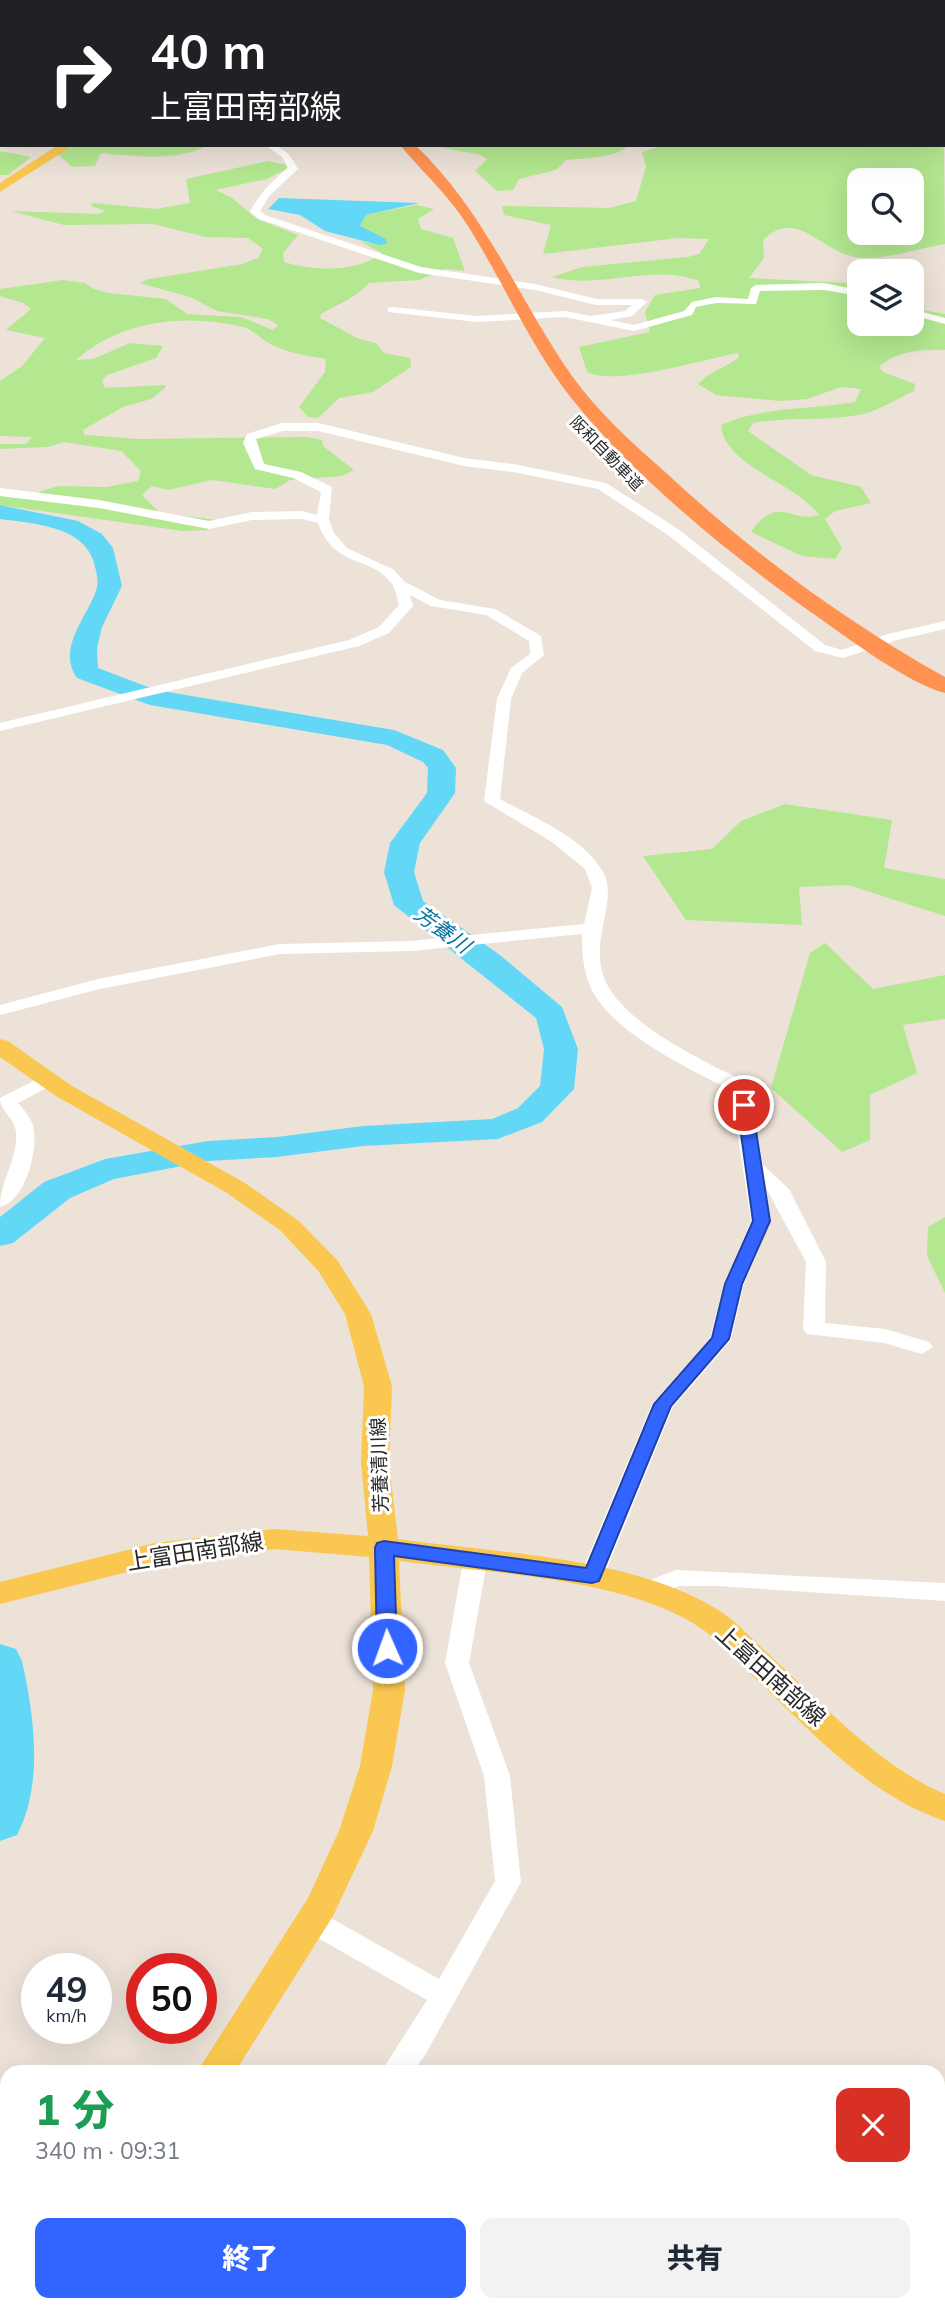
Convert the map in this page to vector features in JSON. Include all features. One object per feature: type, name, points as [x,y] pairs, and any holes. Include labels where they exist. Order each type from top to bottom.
[{"type":"highway","name":"阪和自動車道","points":[[395,147],[439,192],[497,274]]},
{"type":"highway","name":"阪和自動車道","points":[[409,147],[452,190],[479,228],[505,291],[566,409],[616,466]]},
{"type":"highway","name":"阪和自動車道","points":[[540,356],[594,415],[692,509],[761,568],[839,624],[914,669]]},
{"type":"highway","name":"阪和自動車道","points":[[633,481],[680,522],[760,582],[812,614],[945,686]]},
{"type":"main road","points":[[0,188],[51,152],[63,147]]},
{"type":"main road","name":"芳養清川線","points":[[0,1046],[47,1080],[139,1136],[236,1188],[290,1226],[329,1267],[358,1314],[378,1386],[375,1463],[384,1548],[389,1690],[376,1766],[356,1831],[312,1921],[219,2065]]},
{"type":"main road","name":"上富田南部線","points":[[13,1590],[155,1554],[216,1544],[274,1539],[384,1548],[592,1576],[648,1590],[712,1621],[874,1768],[909,1793],[945,1808]]},
{"type":"street","points":[[273,147],[286,155],[293,169],[274,184],[258,205],[255,212],[262,217],[419,270],[535,287],[596,302],[642,302],[628,314],[593,319]]},
{"type":"street","points":[[392,310],[477,319],[565,314],[643,327],[688,313],[692,305],[752,302],[756,288],[847,288]]},
{"type":"street","points":[[924,315],[945,321]]},
{"type":"street","points":[[592,1576],[663,1404],[720,1339],[734,1284],[761,1221],[740,1087],[662,1043],[603,994],[595,974],[591,928],[601,903],[601,885],[590,866],[557,840],[492,801],[504,699],[516,671],[537,655],[536,639],[490,612],[436,603],[400,585],[389,573],[342,551],[328,534],[323,520],[328,490],[297,475],[259,466],[249,443],[251,437],[282,427],[318,427],[464,462],[513,468],[602,486],[673,531],[820,648],[843,654],[893,637],[945,625]]},
{"type":"street","points":[[0,492],[99,504],[187,523],[209,524],[252,516],[302,515],[323,520]]},
{"type":"street","points":[[0,727],[354,643],[384,629],[406,606],[400,585]]},
{"type":"street","points":[[0,1010],[98,984],[232,956],[280,949],[411,946],[484,936],[591,928]]},
{"type":"street","points":[[0,1200],[10,1191],[21,1170],[28,1138],[23,1121],[7,1101],[47,1080]]},
{"type":"street","points":[[754,1167],[779,1189],[816,1262],[814,1329],[885,1336],[922,1347]]},
{"type":"street","points":[[0,1177],[21,1170]]},
{"type":"street","points":[[401,2065],[414,2048],[508,1882],[497,1776],[457,1663],[475,1562]]},
{"type":"street","points":[[648,1590],[676,1578],[718,1578],[945,1592]]},
{"type":"street","points":[[312,1921],[444,1996]]},
{"type":"green space","points":[[74,147],[204,147],[170,156],[101,153],[95,166],[72,167],[58,154]]},
{"type":"green space","points":[[437,147],[627,147],[608,155],[566,160],[556,170],[519,179],[513,190],[497,191],[475,171],[487,159],[478,154]]},
{"type":"green space","points":[[658,147],[944,147],[945,244],[895,255],[865,258],[836,250],[800,230],[776,230],[763,240],[764,258],[749,278],[847,283],[847,336],[924,336],[924,310],[945,314],[945,350],[902,354],[879,367],[883,372],[915,384],[914,391],[863,414],[753,423],[748,431],[811,475],[861,487],[871,503],[835,511],[825,519],[842,548],[835,559],[802,556],[751,532],[761,520],[777,512],[809,517],[819,515],[808,503],[734,452],[725,439],[721,425],[770,411],[855,402],[861,389],[841,387],[807,399],[780,401],[716,395],[698,384],[739,358],[738,353],[638,374],[600,376],[587,372],[579,347],[650,332],[645,312],[655,295],[700,288],[699,281],[663,275],[589,281],[552,277],[582,267],[688,257],[699,254],[709,239],[678,238],[543,254],[551,225],[504,215],[502,206],[609,208],[636,201],[646,167],[642,152]]},
{"type":"green space","points":[[0,151],[31,157],[8,175],[0,175]]},
{"type":"green space","points":[[268,161],[287,165],[286,169],[267,179],[215,190],[231,197],[257,219],[298,235],[283,253],[284,262],[322,268],[360,264],[382,253],[359,241],[379,245],[360,226],[366,215],[416,205],[434,209],[418,219],[421,229],[453,238],[465,271],[446,269],[419,280],[369,283],[352,297],[321,314],[320,318],[359,339],[376,343],[384,353],[410,358],[411,367],[373,392],[339,398],[318,418],[308,417],[299,407],[325,372],[326,359],[277,347],[243,327],[199,321],[155,323],[112,336],[76,360],[93,359],[130,343],[163,346],[156,358],[107,375],[102,381],[105,388],[166,385],[165,388],[151,399],[123,407],[83,430],[84,435],[139,439],[307,437],[322,440],[323,446],[354,470],[342,476],[290,480],[275,489],[212,480],[168,490],[152,486],[142,495],[160,513],[217,520],[208,530],[183,531],[0,505],[0,495],[26,496],[58,486],[106,487],[138,481],[141,471],[121,451],[64,442],[48,447],[0,449],[0,444],[26,444],[32,437],[0,436],[0,381],[22,366],[45,338],[6,330],[31,309],[23,303],[0,296],[0,289],[63,280],[85,283],[109,293],[166,299],[187,314],[241,317],[273,330],[278,325],[268,319],[217,311],[190,297],[139,283],[149,279],[243,264],[258,258],[263,249],[248,238],[206,237],[153,224],[64,225],[11,211],[98,214],[105,211],[91,206],[93,203],[156,209],[190,203],[186,179]]},
{"type":"green space","points":[[785,804],[892,820],[884,868],[945,879],[945,916],[848,885],[799,887],[802,925],[686,920],[643,856],[712,849],[741,821]]},
{"type":"green space","points":[[825,943],[873,989],[945,975],[945,1019],[903,1025],[917,1073],[870,1095],[870,1140],[842,1152],[771,1088],[810,953]]},
{"type":"green space","points":[[945,1217],[945,1293],[927,1256],[928,1227]]},
{"type":"water","points":[[279,198],[419,203],[366,215],[360,226],[386,239],[387,244],[379,245],[325,231],[300,215],[268,209]]},
{"type":"waterway","name":"芳養川","points":[[0,512],[70,526],[94,539],[101,548],[110,586],[94,616],[87,637],[84,660],[86,672],[150,697],[394,738],[433,756],[442,768],[441,793],[405,843],[399,872],[409,905],[489,962],[551,1014],[561,1049],[557,1089],[530,1115],[498,1129],[363,1136],[277,1147],[208,1151],[105,1170],[57,1190],[0,1235]]},
{"type":"waterway","name":"芳養川","points":[[0,1661],[10,1742],[8,1782],[0,1822]]},
{"type":"route","points":[[387,1648],[384,1548],[592,1576],[663,1404],[720,1339],[734,1284],[761,1221],[744,1105]]}]
